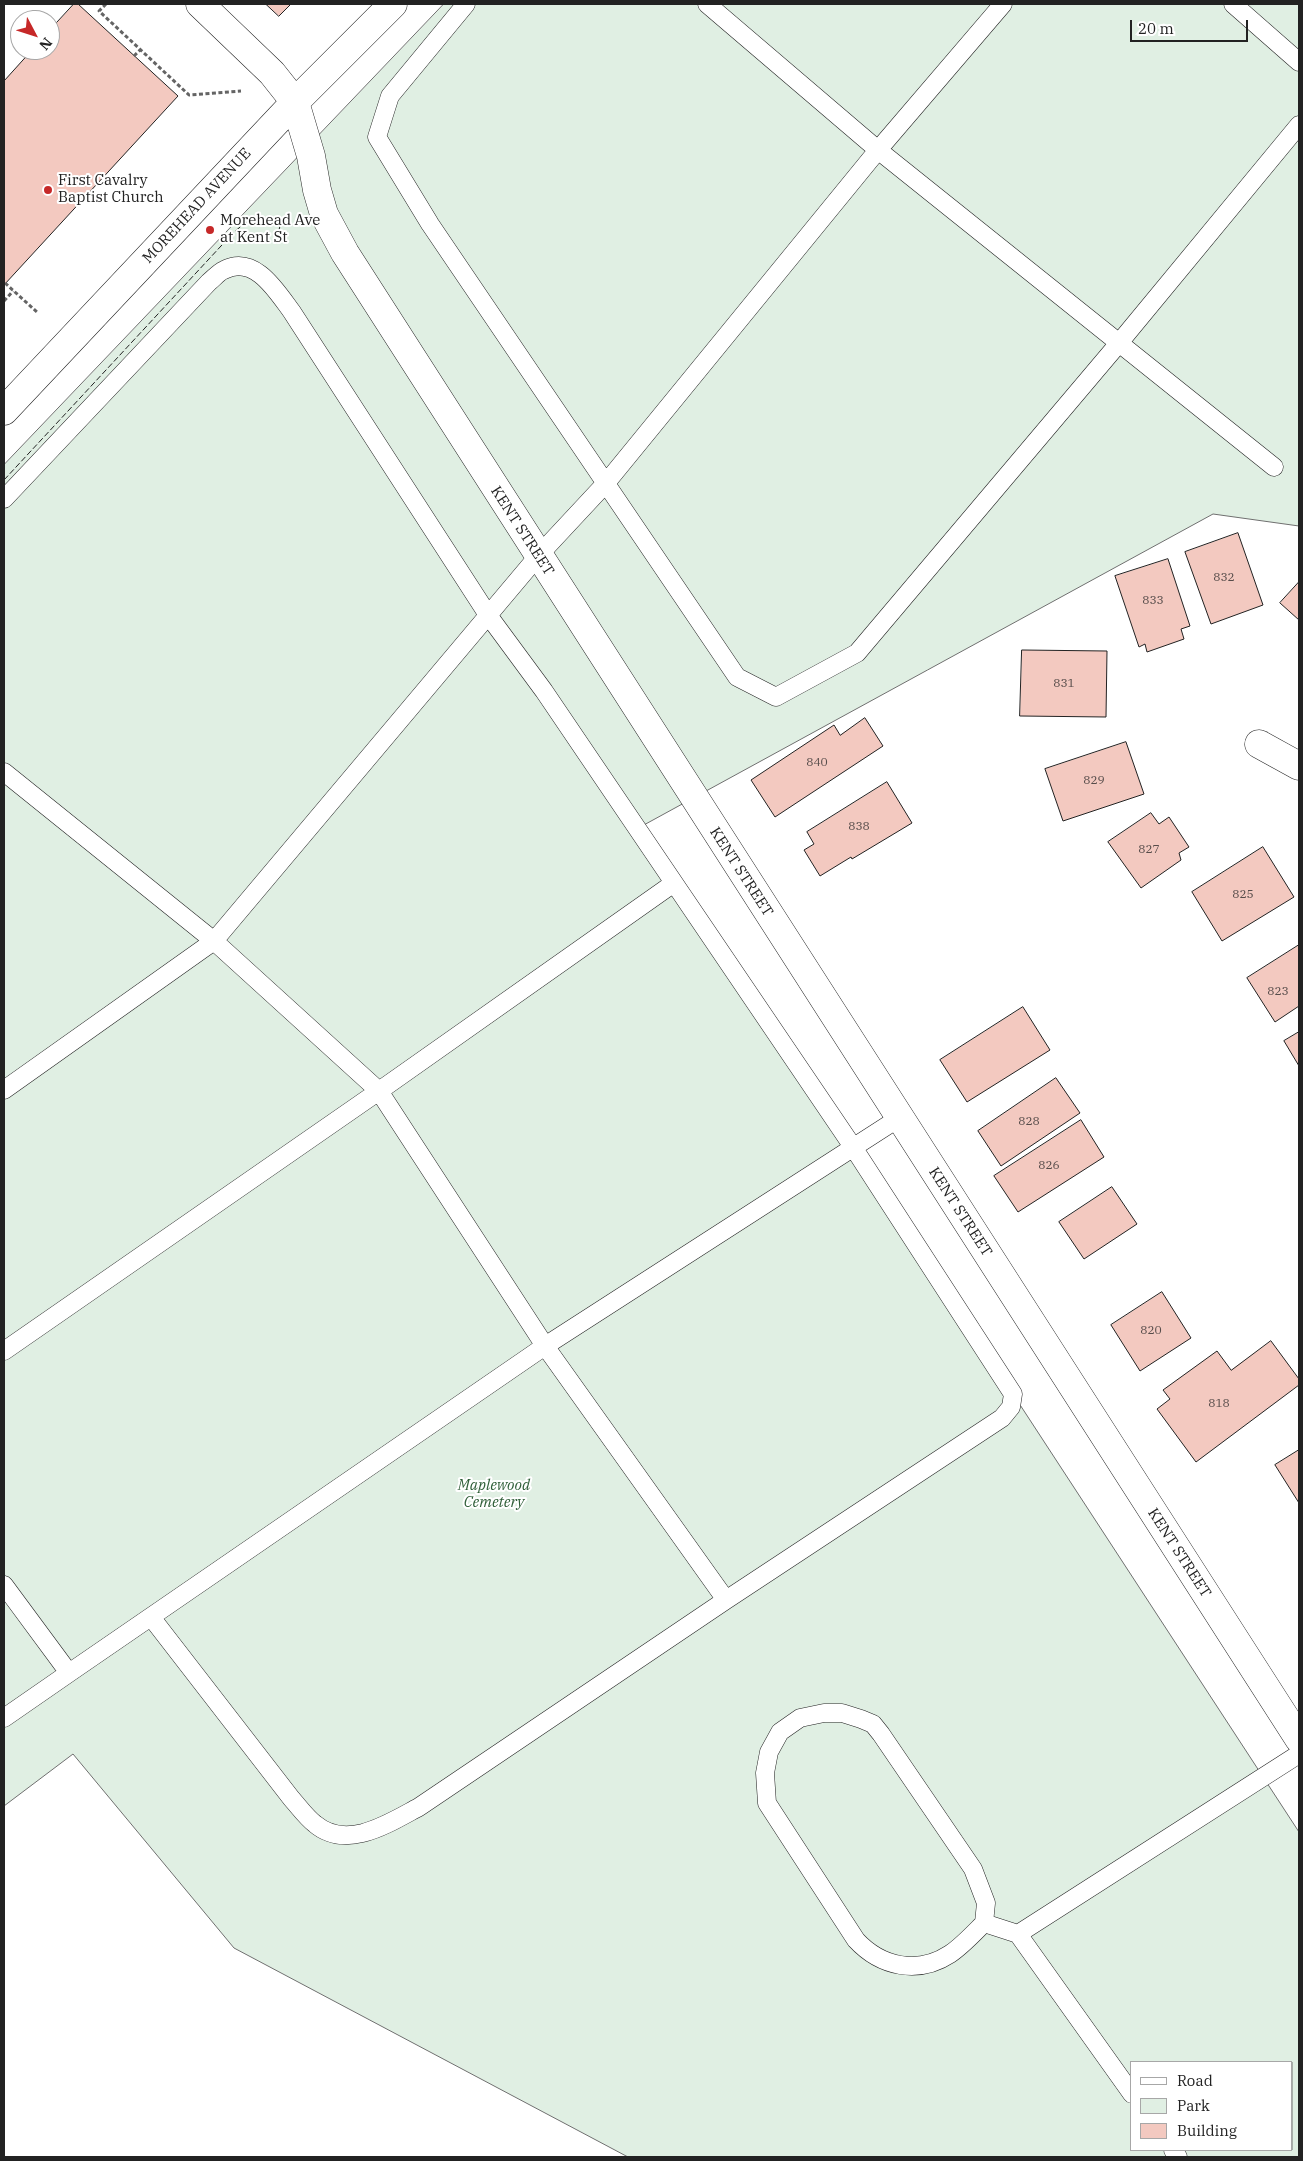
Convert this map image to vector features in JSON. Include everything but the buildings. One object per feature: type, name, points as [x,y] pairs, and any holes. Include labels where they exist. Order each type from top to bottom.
[{"type":"street","name":"KENT STREET","points":[[200,4],[272,74],[295,102],[311,156],[317,190],[324,214],[335,236],[538,556],[1299,1738]]},
{"type":"street","name":"MOREHEAD AVENUE","points":[[4,411],[295,102],[392,4]]},
{"type":"street","points":[[1259,744],[1299,766]]},
{"type":"lane","points":[[466,4],[390,96],[378,137],[430,224],[737,678],[776,696],[857,653],[1119,343],[1299,125]]},
{"type":"lane","points":[[707,4],[878,150],[1274,466]]},
{"type":"lane","points":[[4,1090],[214,941],[538,556],[606,483],[878,150],[1003,4]]},
{"type":"lane","points":[[1233,4],[1299,62]]},
{"type":"lane","points":[[4,500],[209,282],[224,270],[247,266],[257,271],[270,282],[292,312],[488,616],[544,691],[853,1147],[1012,1394],[1011,1407],[1002,1418],[726,1600],[419,1807],[386,1825],[360,1834],[336,1836],[316,1825],[291,1798],[151,1617]]},
{"type":"lane","points":[[4,772],[214,941],[379,1091],[545,1346],[726,1600]]},
{"type":"lane","points":[[4,1351],[379,1091],[674,883]]},
{"type":"lane","points":[[4,1718],[545,1346],[899,1118]]},
{"type":"lane","points":[[4,1585],[70,1673]]},
{"type":"lane","points":[[824,1713],[842,1713],[873,1724],[973,1869],[986,1903],[984,1923],[950,1954],[930,1964],[906,1967],[868,1953],[856,1940],[767,1803],[765,1773],[769,1752],[780,1732],[800,1718],[824,1713]]},
{"type":"lane","points":[[1018,1934],[1299,1754]]},
{"type":"lane","points":[[984,1923],[1018,1934],[1130,2091]]},
{"type":"path","points":[[106,4],[99,11],[189,95],[243,91]]},
{"type":"path","points":[[134,56],[140,49]]},
{"type":"path","points":[[5,283],[38,313]]},
{"type":"path","points":[[4,301],[14,290]]},
{"type":"green space","name":"Maplewood Cemetery","points":[[444,4],[1299,4],[1299,526],[1213,514],[642,826],[1299,1832],[1299,2157],[628,2157],[234,1948],[73,1754],[4,1806],[4,465]]},
{"type":"fence","points":[[4,480],[234,232],[245,223],[261,217],[267,218],[280,226],[279,230]]},
{"type":"place","name":"First Cavalry Baptist Church","points":[[48,190]]},
{"type":"place","name":"Morehead Ave at Kent St","points":[[210,230]]}]
